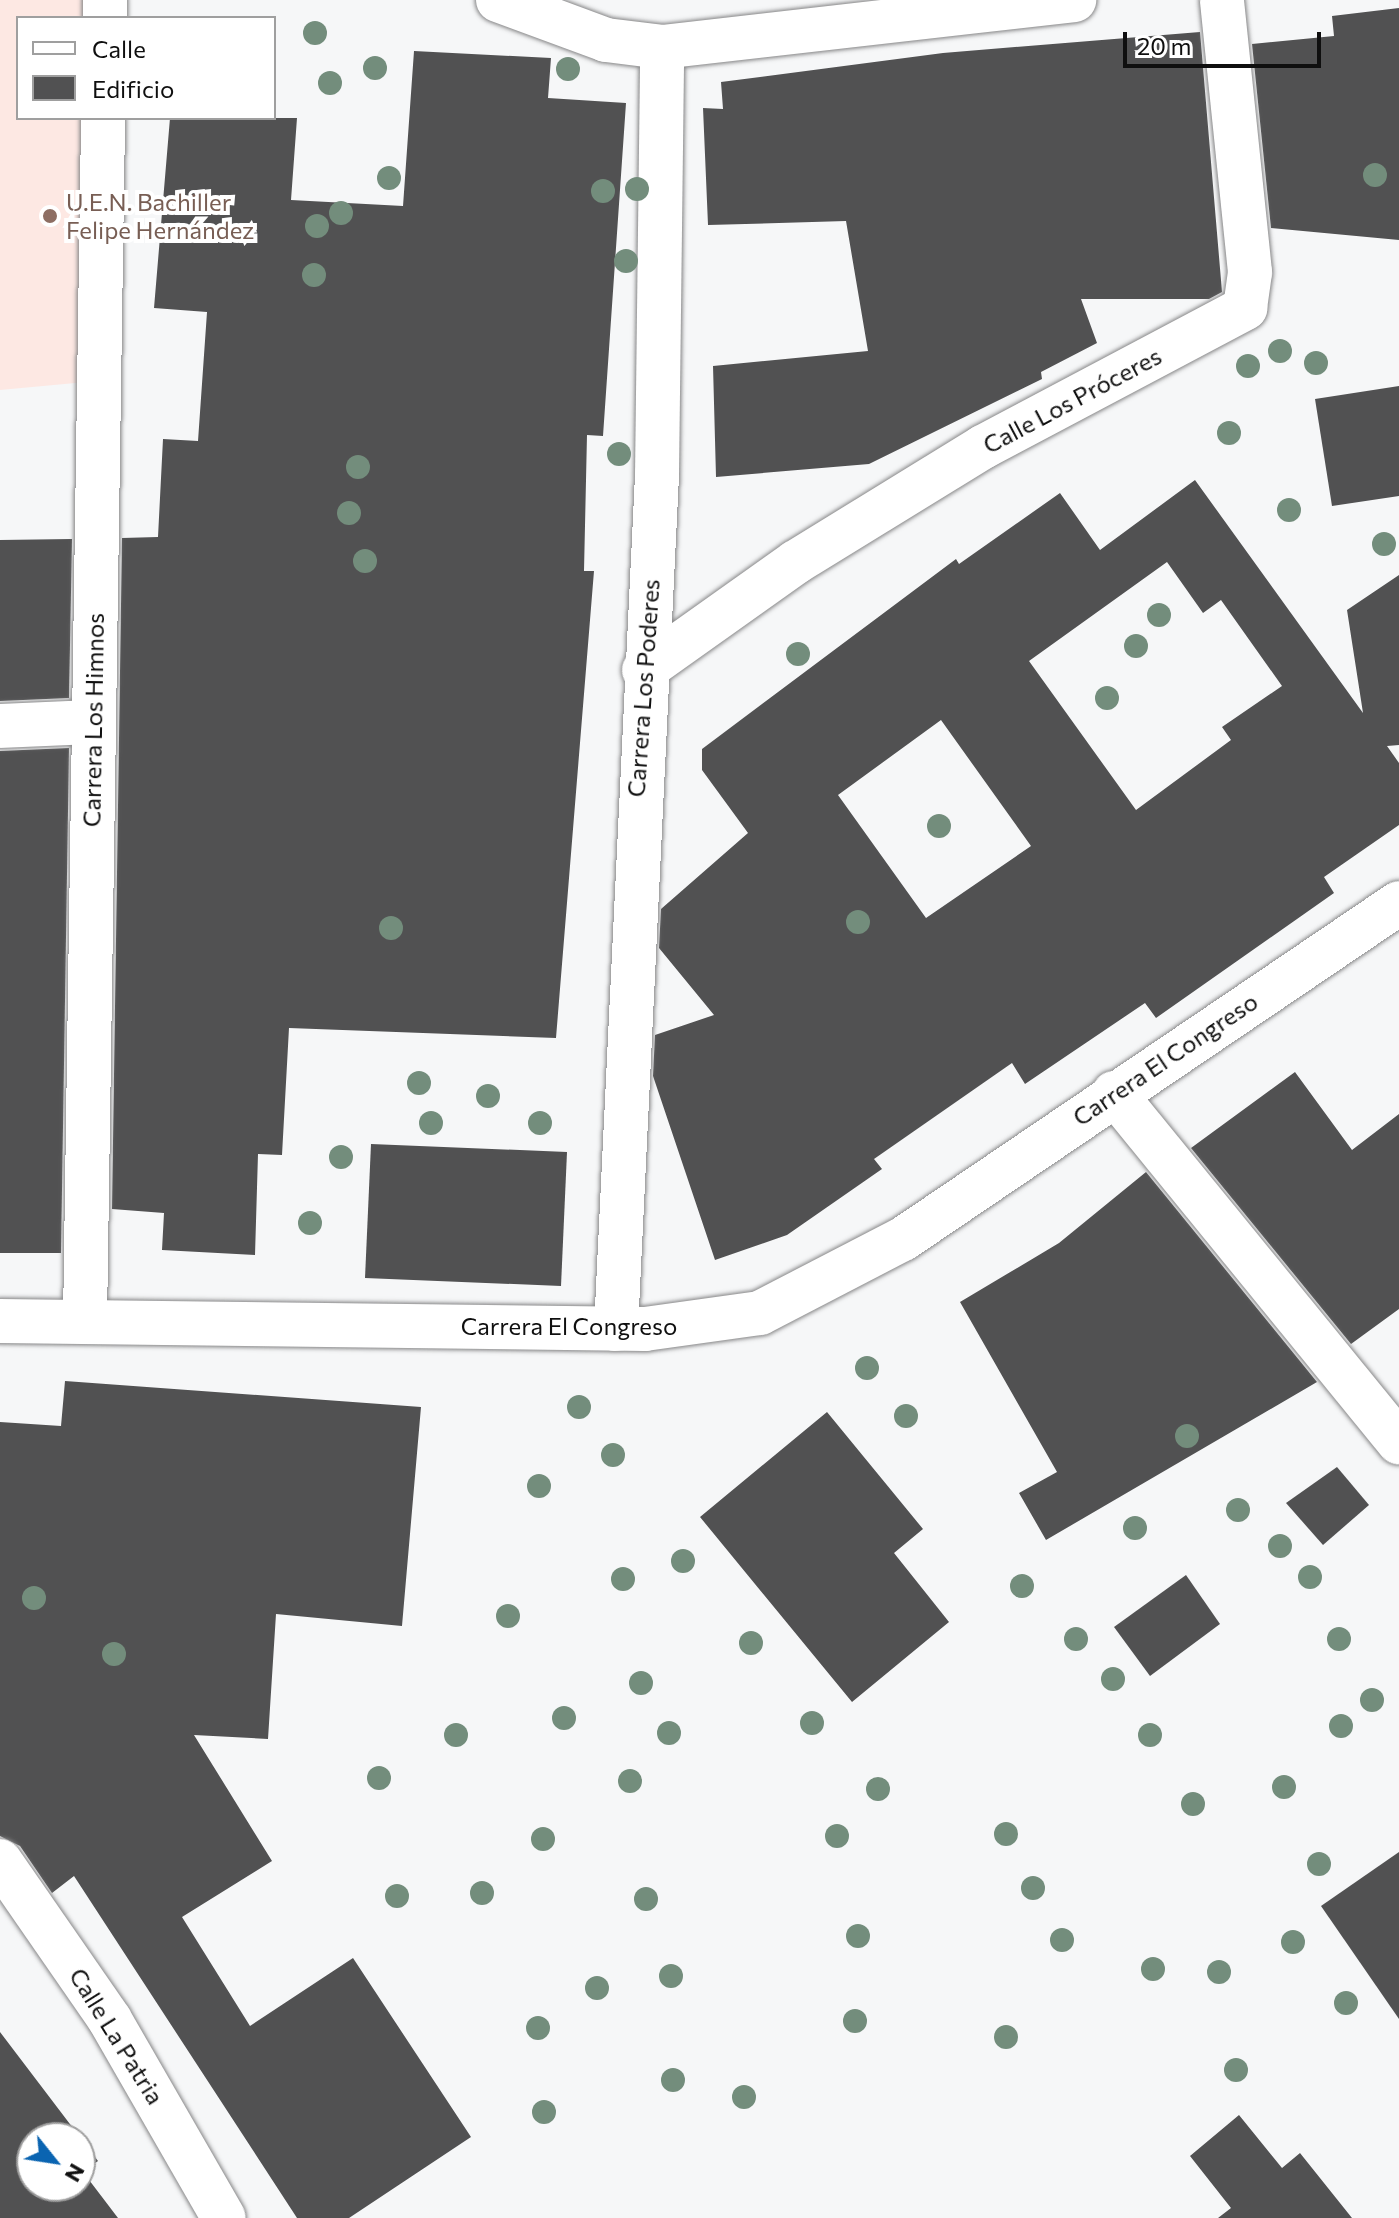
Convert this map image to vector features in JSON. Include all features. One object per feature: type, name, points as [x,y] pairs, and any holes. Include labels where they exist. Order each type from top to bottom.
[{"type":"street","points":[[498,0],[606,40],[662,47],[1074,0]]},
{"type":"street","name":"Calle Los Próceres","points":[[644,670],[796,562],[983,447],[1245,308],[1250,272],[1222,0]]},
{"type":"street","name":"Carrera Los Poderes","points":[[616,1329],[644,670],[657,475],[662,47]]},
{"type":"street","name":"Carrera Los Himnos","points":[[85,1322],[103,120]]},
{"type":"street","points":[[0,726],[93,722]]},
{"type":"street","name":"Carrera El Congreso","points":[[0,1321],[616,1329],[760,1313],[823,1284],[1399,903]]},
{"type":"street","points":[[1114,1093],[1399,1443]]},
{"type":"street","name":"Calle La Patria","points":[[0,1861],[110,2020],[224,2218]]},
{"type":"shaded area","name":"U.E.N. Bachiller Felipe Hernández","points":[[0,0],[106,0],[105,16],[16,16],[16,120],[103,120],[97,381],[0,390]]},
{"type":"building","points":[[1399,8],[1399,240],[1271,228],[1252,44],[1334,36],[1332,16]]},
{"type":"building","points":[[1200,32],[1222,292],[1209,299],[1081,299],[1097,343],[1041,372],[1042,379],[869,464],[716,477],[713,366],[868,351],[846,221],[708,225],[703,108],[723,109],[721,82],[943,53]]},
{"type":"building","points":[[414,51],[551,58],[548,98],[626,103],[603,436],[587,435],[584,571],[594,571],[556,1038],[289,1028],[282,1155],[258,1154],[255,1255],[162,1250],[164,1213],[112,1209],[122,538],[158,537],[163,439],[198,441],[207,312],[154,308],[170,120],[297,118],[291,200],[403,206]]},
{"type":"building","points":[[1399,386],[1399,496],[1332,506],[1315,399]]},
{"type":"building","points":[[1195,480],[1363,713],[1347,610],[1399,575],[1399,745],[1387,746],[1399,763],[1399,825],[1324,877],[1334,893],[1156,1018],[1145,1003],[1025,1084],[1012,1063],[874,1159],[882,1169],[787,1235],[715,1260],[653,1076],[655,1035],[714,1015],[659,948],[661,909],[748,833],[702,770],[702,749],[956,559],[959,564],[1060,493],[1100,550]],"holes":[[[1167,562],[1203,613],[1221,600],[1282,686],[1222,727],[1231,740],[1136,810],[1029,661]],[[941,720],[1031,846],[926,918],[838,795]]]},
{"type":"building","points":[[72,539],[69,698],[0,701],[0,540]]},
{"type":"building","points":[[69,748],[61,1253],[0,1253],[0,751]]},
{"type":"building","points":[[1295,1072],[1352,1150],[1399,1114],[1399,1309],[1351,1344],[1191,1148]]},
{"type":"building","points":[[371,1144],[567,1152],[561,1286],[365,1278]]},
{"type":"building","points":[[1146,1172],[1317,1382],[1046,1540],[1019,1493],[1057,1472],[960,1302],[1059,1243]]},
{"type":"building","points":[[65,1381],[421,1407],[402,1626],[276,1614],[268,1739],[194,1735],[272,1861],[182,1917],[250,2026],[353,1958],[471,2137],[349,2218],[297,2218],[74,1876],[52,1893],[20,1846],[0,1836],[0,1422],[61,1426]]},
{"type":"building","points":[[827,1412],[923,1529],[894,1553],[949,1622],[852,1702],[700,1517]]},
{"type":"building","points":[[1337,1467],[1369,1505],[1323,1545],[1286,1503]]},
{"type":"building","points":[[1186,1575],[1220,1624],[1150,1676],[1114,1627]]},
{"type":"building","points":[[1399,1852],[1399,2019],[1321,1906]]},
{"type":"building","points":[[0,2032],[68,2122],[16,2122],[16,2202],[96,2202],[96,2189],[118,2218],[0,2218]]},
{"type":"building","points":[[1239,2115],[1282,2168],[1300,2153],[1352,2218],[1218,2218],[1231,2208],[1190,2156]]},
{"type":"place","name":"U.E.N. Bachiller Felipe Hernández","points":[[50,216]]}]
